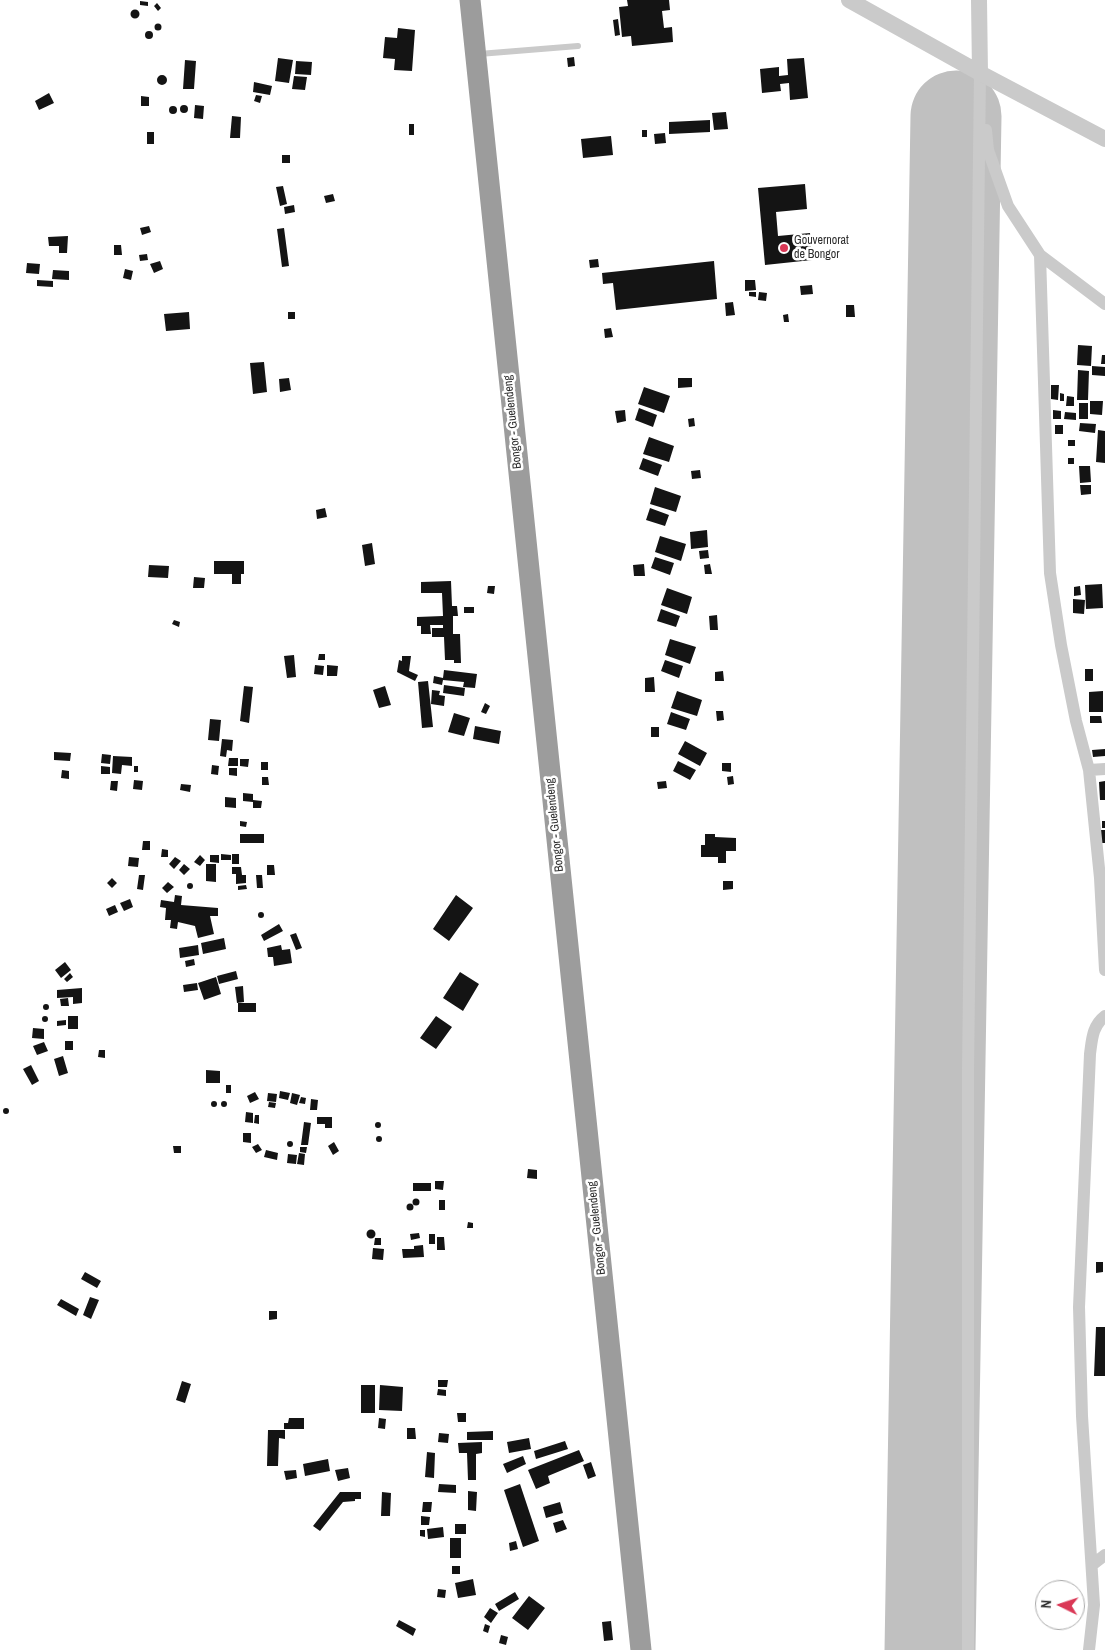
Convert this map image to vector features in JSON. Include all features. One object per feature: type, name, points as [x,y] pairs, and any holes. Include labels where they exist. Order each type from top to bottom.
[{"type":"highway","name":"Bongor - Guelendeng","points":[[470,0],[641,1650]]},
{"type":"street","points":[[849,0],[980,73],[1105,139]]},
{"type":"street","points":[[968,1650],[968,1071],[980,73],[979,0]]},
{"type":"street","points":[[980,73],[988,150],[1008,206],[1040,255],[1105,304]]},
{"type":"street","points":[[1040,255],[1050,573],[1061,645],[1076,721],[1089,770],[1100,878],[1105,970]]},
{"type":"street","points":[[1089,770],[1105,769]]},
{"type":"street","points":[[1089,1650],[1099,1606],[1092,1565],[1082,1416],[1079,1307],[1090,1054],[1094,1030],[1099,1021],[1105,1016]]},
{"type":"street","points":[[1092,1565],[1105,1555]]},
{"type":"lane","points":[[476,55],[578,46]]},
{"type":"building","points":[[627,0],[669,0],[670,10],[662,11],[664,28],[672,27],[673,42],[632,46],[631,36],[622,37],[619,7],[628,6]]},
{"type":"building","points":[[140,1],[148,2],[148,6],[140,5]]},
{"type":"building","points":[[157,3],[161,8],[158,11],[154,6]]},
{"type":"building","points":[[135,10],[139,14],[135,18],[131,14]]},
{"type":"building","points":[[618,19],[620,35],[615,36],[613,20]]},
{"type":"building","points":[[158,23],[162,27],[158,31],[154,27]]},
{"type":"building","points":[[398,28],[415,30],[412,71],[394,70],[395,59],[383,58],[385,37],[397,38]]},
{"type":"building","points":[[149,31],[153,35],[149,39],[145,35]]},
{"type":"building","points":[[574,57],[575,66],[568,67],[567,58]]},
{"type":"building","points":[[278,58],[293,60],[289,83],[275,81]]},
{"type":"building","points":[[804,58],[808,98],[790,100],[789,83],[780,84],[781,91],[762,93],[760,69],[779,67],[779,76],[788,75],[787,59]]},
{"type":"building","points":[[185,60],[196,61],[194,89],[183,89]]},
{"type":"building","points":[[296,61],[312,62],[311,75],[295,74]]},
{"type":"building","points":[[162,75],[167,80],[162,85],[157,80]]},
{"type":"building","points":[[294,76],[307,77],[305,90],[292,89]]},
{"type":"building","points":[[254,82],[272,86],[270,95],[253,92]]},
{"type":"building","points":[[49,93],[54,103],[39,110],[35,101]]},
{"type":"building","points":[[256,95],[262,96],[260,103],[254,101]]},
{"type":"building","points":[[141,96],[149,97],[149,106],[141,106]]},
{"type":"building","points":[[184,105],[188,109],[184,113],[180,109]]},
{"type":"building","points":[[195,105],[204,106],[203,119],[194,118]]},
{"type":"building","points":[[173,106],[177,110],[173,114],[169,110]]},
{"type":"building","points":[[726,112],[728,129],[714,130],[712,113]]},
{"type":"building","points":[[232,116],[241,117],[240,138],[230,138]]},
{"type":"building","points":[[710,120],[710,132],[669,134],[669,122]]},
{"type":"building","points":[[409,124],[414,124],[414,135],[409,135]]},
{"type":"building","points":[[642,130],[647,130],[647,137],[642,137]]},
{"type":"building","points":[[147,132],[154,132],[154,144],[147,144]]},
{"type":"building","points":[[665,133],[666,143],[655,144],[654,134]]},
{"type":"building","points":[[611,136],[613,155],[583,158],[581,139]]},
{"type":"building","points":[[282,155],[290,155],[290,163],[282,163]]},
{"type":"building","points":[[805,184],[807,209],[776,212],[778,236],[810,233],[812,260],[765,265],[758,188]]},
{"type":"building","points":[[283,186],[287,204],[280,206],[276,187]]},
{"type":"building","points":[[333,194],[335,201],[326,203],[324,196]]},
{"type":"building","points":[[294,205],[295,212],[285,214],[284,207]]},
{"type":"building","points":[[149,226],[151,232],[142,235],[140,228]]},
{"type":"building","points":[[284,228],[289,266],[282,267],[277,229]]},
{"type":"building","points":[[68,236],[67,253],[59,253],[59,246],[49,246],[48,237]]},
{"type":"building","points":[[114,245],[121,245],[122,255],[114,255]]},
{"type":"building","points":[[147,254],[148,260],[140,261],[139,255]]},
{"type":"building","points":[[598,259],[599,267],[590,268],[589,260]]},
{"type":"building","points":[[160,261],[163,269],[154,273],[150,264]]},
{"type":"building","points":[[714,261],[717,299],[616,310],[613,283],[603,284],[602,273]]},
{"type":"building","points":[[27,263],[40,264],[39,274],[26,273]]},
{"type":"building","points":[[125,269],[133,271],[131,280],[123,278]]},
{"type":"building","points":[[53,270],[69,271],[69,280],[52,279]]},
{"type":"building","points":[[37,280],[53,281],[53,287],[37,286]]},
{"type":"building","points":[[745,280],[755,280],[756,290],[745,291]]},
{"type":"building","points":[[812,285],[813,294],[801,295],[800,286]]},
{"type":"building","points":[[749,292],[756,292],[756,297],[749,296]]},
{"type":"building","points":[[759,292],[767,293],[766,301],[758,300]]},
{"type":"building","points":[[733,302],[735,315],[726,316],[725,303]]},
{"type":"building","points":[[846,305],[854,305],[855,317],[846,317]]},
{"type":"building","points":[[189,312],[190,329],[166,331],[164,314]]},
{"type":"building","points":[[288,312],[295,312],[295,319],[288,319]]},
{"type":"building","points":[[788,314],[789,322],[784,322],[783,315]]},
{"type":"building","points":[[611,328],[613,337],[605,338],[604,329]]},
{"type":"building","points":[[1078,345],[1092,346],[1091,366],[1077,365]]},
{"type":"building","points":[[1102,355],[1105,355],[1105,364],[1101,364]]},
{"type":"building","points":[[264,362],[267,392],[253,394],[250,363]]},
{"type":"building","points":[[1092,366],[1105,367],[1105,376],[1092,375]]},
{"type":"building","points":[[1078,370],[1089,371],[1088,400],[1077,400]]},
{"type":"building","points":[[289,378],[291,390],[280,392],[279,379]]},
{"type":"building","points":[[678,378],[692,378],[692,387],[678,388]]},
{"type":"building","points":[[1051,385],[1059,385],[1058,400],[1051,399]]},
{"type":"building","points":[[644,387],[670,396],[664,413],[638,404]]},
{"type":"building","points":[[1060,393],[1064,394],[1064,401],[1060,401]]},
{"type":"building","points":[[1067,396],[1074,397],[1074,406],[1066,406]]},
{"type":"building","points":[[1090,401],[1103,401],[1102,415],[1090,414]]},
{"type":"building","points":[[1079,403],[1088,403],[1088,419],[1079,419]]},
{"type":"building","points":[[639,408],[657,415],[653,427],[635,420]]},
{"type":"building","points":[[625,410],[626,421],[617,423],[615,411]]},
{"type":"building","points":[[1053,410],[1061,411],[1061,419],[1053,419]]},
{"type":"building","points":[[1065,412],[1076,413],[1076,420],[1064,419]]},
{"type":"building","points":[[694,418],[695,426],[689,427],[688,419]]},
{"type":"building","points":[[1080,423],[1096,424],[1095,433],[1079,431]]},
{"type":"building","points":[[1055,425],[1063,425],[1063,434],[1055,434]]},
{"type":"building","points":[[1098,430],[1105,431],[1105,463],[1096,462]]},
{"type":"building","points":[[649,437],[674,446],[669,462],[643,454]]},
{"type":"building","points":[[1068,440],[1075,440],[1075,446],[1068,446]]},
{"type":"building","points":[[643,458],[662,465],[658,476],[639,469]]},
{"type":"building","points":[[1068,458],[1074,458],[1074,464],[1068,464]]},
{"type":"building","points":[[1079,466],[1090,466],[1091,482],[1080,483]]},
{"type":"building","points":[[700,470],[701,478],[692,479],[691,471]]},
{"type":"building","points":[[1080,485],[1091,485],[1091,494],[1081,495]]},
{"type":"building","points":[[655,487],[681,496],[676,512],[650,504]]},
{"type":"building","points":[[325,508],[327,517],[317,519],[316,510]]},
{"type":"building","points":[[650,508],[669,515],[665,526],[646,520]]},
{"type":"building","points":[[707,530],[708,547],[691,549],[690,532]]},
{"type":"building","points":[[660,536],[686,544],[681,561],[655,552]]},
{"type":"building","points":[[372,543],[375,564],[365,566],[362,545]]},
{"type":"building","points":[[708,550],[709,558],[700,559],[699,551]]},
{"type":"building","points":[[655,557],[674,563],[670,575],[651,568]]},
{"type":"building","points":[[214,561],[244,561],[244,574],[241,574],[241,584],[232,584],[232,574],[214,574]]},
{"type":"building","points":[[644,564],[645,576],[634,576],[633,565]]},
{"type":"building","points":[[710,564],[712,574],[705,574],[704,565]]},
{"type":"building","points":[[149,565],[169,566],[168,578],[148,577]]},
{"type":"building","points":[[194,577],[205,578],[204,588],[193,588]]},
{"type":"building","points":[[451,581],[452,606],[457,606],[458,616],[453,616],[453,634],[460,634],[461,663],[454,663],[454,660],[445,660],[444,637],[432,637],[432,628],[443,628],[443,625],[430,625],[431,634],[421,634],[421,626],[417,626],[417,617],[443,616],[442,593],[421,593],[421,582]]},
{"type":"building","points":[[1102,584],[1103,608],[1086,609],[1085,585]]},
{"type":"building","points":[[488,586],[495,586],[494,594],[487,593]]},
{"type":"building","points":[[1080,586],[1081,595],[1074,596],[1074,587]]},
{"type":"building","points":[[667,588],[692,597],[687,614],[661,605]]},
{"type":"building","points":[[1073,599],[1085,600],[1084,614],[1073,613]]},
{"type":"building","points":[[464,607],[474,607],[474,613],[464,613]]},
{"type":"building","points":[[661,609],[680,616],[676,627],[657,621]]},
{"type":"building","points":[[717,615],[718,630],[710,630],[709,616]]},
{"type":"building","points":[[174,620],[180,622],[179,627],[172,624]]},
{"type":"building","points":[[670,639],[696,647],[690,664],[665,655]]},
{"type":"building","points":[[319,654],[325,654],[325,660],[318,660]]},
{"type":"building","points":[[294,655],[296,677],[287,678],[284,656]]},
{"type":"building","points":[[402,656],[411,656],[409,671],[418,675],[415,681],[397,672],[399,660],[402,661]]},
{"type":"building","points":[[665,660],[683,666],[679,678],[661,671]]},
{"type":"building","points":[[315,665],[324,666],[323,675],[314,674]]},
{"type":"building","points":[[327,665],[338,666],[337,676],[327,676]]},
{"type":"building","points":[[1085,669],[1093,669],[1093,681],[1085,681]]},
{"type":"building","points":[[444,670],[477,674],[475,688],[463,687],[464,682],[443,680],[442,685],[433,683],[434,676],[443,678]]},
{"type":"building","points":[[723,671],[724,681],[715,681],[715,672]]},
{"type":"building","points":[[654,677],[655,692],[645,692],[645,678]]},
{"type":"building","points":[[428,681],[433,727],[422,728],[418,682]]},
{"type":"building","points":[[444,685],[465,688],[464,696],[443,693]]},
{"type":"building","points":[[244,686],[253,687],[249,723],[240,721]]},
{"type":"building","points":[[385,686],[391,705],[379,708],[373,690]]},
{"type":"building","points":[[432,690],[440,691],[439,695],[445,696],[444,706],[431,704]]},
{"type":"building","points":[[677,691],[702,700],[697,716],[671,708]]},
{"type":"building","points":[[1103,691],[1103,712],[1089,712],[1089,692]]},
{"type":"building","points":[[485,703],[490,706],[486,714],[481,712]]},
{"type":"building","points":[[716,711],[723,711],[724,720],[717,721]]},
{"type":"building","points":[[671,712],[690,719],[686,730],[667,724]]},
{"type":"building","points":[[454,713],[470,718],[464,736],[448,732]]},
{"type":"building","points":[[1090,716],[1101,716],[1102,723],[1090,723]]},
{"type":"building","points":[[210,719],[221,720],[219,741],[208,740]]},
{"type":"building","points":[[475,726],[501,731],[499,744],[473,739]]},
{"type":"building","points":[[651,727],[659,727],[659,737],[651,737]]},
{"type":"building","points":[[222,739],[233,740],[232,751],[227,750],[226,757],[220,756]]},
{"type":"building","points":[[685,741],[707,753],[700,766],[678,754]]},
{"type":"building","points":[[1105,749],[1105,756],[1093,757],[1092,750]]},
{"type":"building","points":[[54,752],[71,753],[70,761],[54,760]]},
{"type":"building","points":[[102,754],[111,755],[110,764],[101,763]]},
{"type":"building","points":[[113,756],[132,757],[132,766],[122,765],[121,774],[112,773]]},
{"type":"building","points":[[229,758],[238,758],[238,766],[228,766]]},
{"type":"building","points":[[240,759],[249,759],[248,767],[240,766]]},
{"type":"building","points":[[678,761],[696,770],[690,780],[673,771]]},
{"type":"building","points":[[261,762],[268,762],[268,770],[261,770]]},
{"type":"building","points":[[722,763],[731,763],[731,772],[722,771]]},
{"type":"building","points":[[212,765],[219,766],[218,775],[211,774]]},
{"type":"building","points":[[101,766],[110,767],[110,774],[101,774]]},
{"type":"building","points":[[134,766],[138,766],[138,772],[134,772]]},
{"type":"building","points":[[229,768],[237,768],[237,776],[229,775]]},
{"type":"building","points":[[62,770],[69,771],[69,779],[61,778]]},
{"type":"building","points":[[733,776],[734,784],[728,785],[727,777]]},
{"type":"building","points":[[262,777],[268,777],[269,785],[262,785]]},
{"type":"building","points":[[134,780],[143,781],[142,790],[133,789]]},
{"type":"building","points":[[111,781],[118,781],[117,791],[110,790]]},
{"type":"building","points":[[666,781],[667,788],[658,789],[657,782]]},
{"type":"building","points":[[1105,781],[1105,800],[1100,800],[1099,782]]},
{"type":"building","points":[[181,784],[191,785],[190,792],[180,790]]},
{"type":"building","points":[[243,793],[253,794],[253,800],[262,801],[261,808],[253,808],[253,802],[243,801]]},
{"type":"building","points":[[225,797],[236,798],[236,808],[225,807]]},
{"type":"building","points":[[240,821],[247,822],[246,827],[240,826]]},
{"type":"building","points":[[1102,821],[1105,821],[1105,828],[1102,828]]},
{"type":"building","points":[[1101,830],[1105,830],[1105,843],[1101,843]]},
{"type":"building","points":[[240,834],[264,834],[264,843],[240,843]]},
{"type":"building","points":[[705,834],[715,834],[715,837],[736,838],[736,851],[726,851],[726,863],[718,863],[718,857],[701,857],[701,845],[705,845]]},
{"type":"building","points":[[143,841],[150,841],[150,850],[142,850]]},
{"type":"building","points":[[162,849],[168,850],[168,857],[161,857]]},
{"type":"building","points":[[221,854],[231,855],[231,860],[221,860]]},
{"type":"building","points":[[232,854],[239,854],[239,864],[232,864]]},
{"type":"building","points":[[200,855],[205,860],[200,866],[194,862]]},
{"type":"building","points":[[210,855],[219,855],[219,863],[210,862]]},
{"type":"building","points":[[129,857],[139,858],[138,867],[128,866]]},
{"type":"building","points":[[175,857],[181,861],[174,869],[169,864]]},
{"type":"building","points":[[184,864],[190,869],[184,875],[179,870]]},
{"type":"building","points":[[206,864],[216,864],[216,882],[206,881]]},
{"type":"building","points":[[267,865],[274,865],[275,875],[267,875]]},
{"type":"building","points":[[232,867],[241,867],[242,875],[246,875],[246,883],[236,884],[236,874],[232,874]]},
{"type":"building","points":[[139,875],[145,875],[143,890],[137,889]]},
{"type":"building","points":[[256,875],[262,875],[263,888],[257,888]]},
{"type":"building","points":[[112,878],[117,883],[112,888],[107,883]]},
{"type":"building","points":[[723,881],[733,881],[733,889],[723,890]]},
{"type":"building","points":[[168,882],[174,887],[167,893],[162,888]]},
{"type":"building","points":[[190,883],[193,886],[190,889],[187,886]]},
{"type":"building","points":[[246,885],[247,889],[238,890],[238,886]]},
{"type":"building","points":[[175,895],[182,896],[181,905],[218,908],[218,916],[210,916],[214,934],[198,938],[195,926],[178,922],[177,929],[170,928],[171,920],[165,920],[166,908],[160,907],[161,900],[174,902]]},
{"type":"building","points":[[456,895],[473,908],[449,941],[433,929]]},
{"type":"building","points":[[130,899],[133,907],[124,911],[120,903]]},
{"type":"building","points":[[115,905],[118,912],[109,916],[106,909]]},
{"type":"building","points":[[261,912],[264,915],[261,918],[258,915]]},
{"type":"building","points":[[279,924],[283,931],[264,941],[261,935]]},
{"type":"building","points":[[296,933],[302,948],[296,950],[290,935]]},
{"type":"building","points":[[224,938],[226,949],[203,954],[201,943]]},
{"type":"building","points":[[198,945],[199,955],[180,958],[179,948]]},
{"type":"building","points":[[281,945],[282,950],[290,949],[292,963],[274,966],[273,957],[268,957],[267,948]]},
{"type":"building","points":[[194,959],[195,965],[186,967],[185,961]]},
{"type":"building","points":[[65,962],[71,970],[61,978],[55,970]]},
{"type":"building","points":[[236,971],[238,979],[219,984],[217,976]]},
{"type":"building","points":[[460,972],[479,984],[463,1011],[443,998]]},
{"type":"building","points":[[70,973],[73,977],[67,982],[64,979]]},
{"type":"building","points":[[216,977],[221,994],[204,1000],[198,983]]},
{"type":"building","points":[[197,983],[198,990],[184,992],[183,985]]},
{"type":"building","points":[[243,986],[244,1002],[237,1003],[235,987]]},
{"type":"building","points":[[82,988],[82,1003],[73,1004],[73,997],[57,998],[57,990]]},
{"type":"building","points":[[68,998],[69,1006],[61,1006],[60,999]]},
{"type":"building","points":[[238,1003],[256,1003],[256,1012],[238,1012]]},
{"type":"building","points":[[46,1004],[49,1007],[46,1010],[43,1007]]},
{"type":"building","points":[[45,1016],[48,1019],[45,1022],[42,1019]]},
{"type":"building","points":[[68,1016],[78,1016],[78,1029],[68,1029]]},
{"type":"building","points":[[436,1016],[452,1027],[436,1049],[420,1038]]},
{"type":"building","points":[[66,1020],[66,1025],[57,1026],[57,1021]]},
{"type":"building","points":[[33,1028],[44,1029],[44,1039],[32,1038]]},
{"type":"building","points":[[65,1041],[73,1041],[73,1050],[65,1050]]},
{"type":"building","points":[[44,1042],[48,1051],[37,1055],[33,1046]]},
{"type":"building","points":[[99,1050],[105,1050],[105,1058],[98,1057]]},
{"type":"building","points":[[63,1056],[68,1073],[59,1076],[54,1059]]},
{"type":"building","points":[[31,1065],[39,1081],[32,1085],[23,1069]]},
{"type":"building","points":[[206,1070],[220,1071],[220,1083],[206,1083]]},
{"type":"building","points":[[226,1085],[231,1085],[231,1093],[226,1093]]},
{"type":"building","points":[[280,1091],[290,1093],[288,1100],[279,1098]]},
{"type":"building","points":[[255,1092],[259,1099],[250,1103],[247,1096]]},
{"type":"building","points":[[268,1093],[277,1094],[276,1102],[267,1101]]},
{"type":"building","points":[[292,1093],[300,1095],[297,1105],[290,1103]]},
{"type":"building","points":[[301,1097],[306,1098],[305,1104],[299,1103]]},
{"type":"building","points":[[311,1099],[318,1100],[317,1110],[310,1110]]},
{"type":"building","points":[[214,1101],[217,1104],[214,1107],[211,1104]]},
{"type":"building","points":[[224,1101],[227,1104],[224,1107],[221,1104]]},
{"type":"building","points":[[269,1102],[276,1103],[275,1108],[268,1107]]},
{"type":"building","points":[[6,1108],[9,1111],[6,1114],[3,1111]]},
{"type":"building","points":[[246,1112],[253,1113],[253,1123],[245,1122]]},
{"type":"building","points":[[255,1115],[259,1115],[259,1124],[254,1123]]},
{"type":"building","points":[[317,1117],[332,1117],[332,1128],[325,1128],[325,1124],[317,1124]]},
{"type":"building","points":[[304,1122],[311,1123],[308,1145],[301,1145]]},
{"type":"building","points":[[378,1122],[381,1125],[378,1128],[375,1125]]},
{"type":"building","points":[[243,1133],[251,1133],[251,1143],[243,1142]]},
{"type":"building","points":[[379,1136],[382,1139],[379,1142],[376,1139]]},
{"type":"building","points":[[290,1141],[293,1144],[290,1147],[287,1144]]},
{"type":"building","points":[[334,1142],[339,1151],[333,1155],[328,1146]]},
{"type":"building","points":[[258,1144],[262,1150],[256,1153],[252,1147]]},
{"type":"building","points":[[173,1146],[181,1146],[181,1153],[174,1153]]},
{"type":"building","points":[[300,1147],[307,1147],[306,1153],[300,1152]]},
{"type":"building","points":[[266,1150],[278,1153],[277,1160],[264,1157]]},
{"type":"building","points":[[299,1153],[305,1154],[304,1165],[297,1164]]},
{"type":"building","points":[[288,1154],[297,1155],[296,1164],[287,1163]]},
{"type":"building","points":[[528,1169],[537,1170],[537,1179],[527,1178]]},
{"type":"building","points":[[435,1181],[444,1181],[443,1190],[435,1189]]},
{"type":"building","points":[[413,1183],[431,1183],[431,1191],[413,1191]]},
{"type":"building","points":[[416,1199],[419,1202],[416,1205],[413,1202]]},
{"type":"building","points":[[439,1200],[445,1200],[445,1210],[439,1210]]},
{"type":"building","points":[[410,1204],[413,1207],[410,1210],[407,1207]]},
{"type":"building","points":[[468,1222],[473,1223],[473,1228],[467,1228]]},
{"type":"building","points":[[371,1230],[375,1234],[371,1238],[367,1234]]},
{"type":"building","points":[[419,1233],[420,1238],[411,1240],[410,1234]]},
{"type":"building","points":[[429,1234],[435,1234],[435,1244],[429,1244]]},
{"type":"building","points":[[437,1237],[444,1237],[445,1250],[437,1250]]},
{"type":"building","points":[[375,1238],[381,1238],[381,1245],[374,1245]]},
{"type":"building","points":[[423,1245],[424,1257],[403,1258],[402,1249],[414,1249],[414,1246]]},
{"type":"building","points":[[373,1248],[384,1249],[383,1260],[372,1259]]},
{"type":"building","points":[[1096,1262],[1103,1262],[1103,1272],[1096,1273]]},
{"type":"building","points":[[85,1272],[101,1281],[97,1288],[81,1279]]},
{"type":"building","points":[[90,1297],[99,1300],[91,1319],[83,1315]]},
{"type":"building","points":[[61,1299],[79,1309],[76,1316],[57,1305]]},
{"type":"building","points":[[269,1311],[277,1311],[277,1319],[269,1320]]},
{"type":"building","points":[[1096,1327],[1105,1327],[1105,1376],[1094,1376]]},
{"type":"building","points":[[438,1380],[448,1380],[447,1387],[438,1387]]},
{"type":"building","points":[[182,1381],[191,1384],[185,1403],[176,1400]]},
{"type":"building","points":[[361,1385],[375,1385],[375,1413],[361,1413]]},
{"type":"building","points":[[380,1385],[403,1387],[402,1411],[379,1410]]},
{"type":"building","points":[[438,1389],[446,1390],[446,1396],[437,1395]]},
{"type":"building","points":[[457,1413],[466,1413],[466,1422],[458,1422]]},
{"type":"building","points":[[289,1418],[304,1418],[304,1429],[284,1429],[284,1423],[288,1423]]},
{"type":"building","points":[[379,1418],[386,1419],[385,1429],[378,1428]]},
{"type":"building","points":[[407,1428],[415,1428],[416,1439],[407,1439]]},
{"type":"building","points":[[268,1430],[285,1430],[285,1439],[279,1438],[278,1466],[267,1466]]},
{"type":"building","points":[[493,1431],[493,1440],[467,1440],[467,1432]]},
{"type":"building","points":[[439,1433],[449,1434],[448,1443],[438,1442]]},
{"type":"building","points":[[529,1438],[531,1449],[509,1453],[507,1442]]},
{"type":"building","points":[[565,1441],[568,1449],[536,1459],[534,1451]]},
{"type":"building","points":[[482,1442],[482,1453],[476,1454],[476,1480],[468,1480],[467,1453],[459,1453],[458,1443]]},
{"type":"building","points":[[579,1450],[584,1461],[548,1476],[550,1483],[536,1489],[528,1470]]},
{"type":"building","points":[[427,1452],[435,1453],[434,1478],[425,1477]]},
{"type":"building","points":[[523,1456],[526,1464],[507,1473],[503,1464]]},
{"type":"building","points":[[328,1459],[330,1471],[305,1476],[303,1464]]},
{"type":"building","points":[[591,1462],[596,1476],[588,1479],[583,1465]]},
{"type":"building","points":[[348,1468],[350,1478],[338,1481],[335,1470]]},
{"type":"building","points":[[296,1470],[297,1478],[286,1480],[284,1471]]},
{"type":"building","points":[[439,1484],[456,1485],[456,1493],[438,1492]]},
{"type":"building","points":[[520,1484],[539,1541],[523,1547],[504,1490]]},
{"type":"building","points":[[468,1491],[477,1492],[476,1511],[468,1510]]},
{"type":"building","points":[[340,1492],[361,1492],[361,1499],[343,1502],[320,1531],[313,1526]]},
{"type":"building","points":[[382,1492],[391,1493],[390,1516],[381,1516]]},
{"type":"building","points":[[423,1502],[432,1502],[431,1512],[422,1512]]},
{"type":"building","points":[[560,1502],[563,1513],[546,1518],[543,1507]]},
{"type":"building","points":[[421,1516],[430,1517],[429,1525],[421,1525]]},
{"type":"building","points":[[563,1520],[567,1529],[556,1533],[553,1523]]},
{"type":"building","points":[[455,1524],[466,1524],[466,1534],[455,1534]]},
{"type":"building","points":[[443,1527],[444,1537],[428,1539],[427,1529]]},
{"type":"building","points":[[420,1530],[425,1530],[425,1537],[420,1536]]},
{"type":"building","points":[[450,1538],[461,1538],[461,1558],[450,1558]]},
{"type":"building","points":[[516,1541],[518,1549],[510,1551],[509,1543]]},
{"type":"building","points":[[452,1566],[460,1566],[460,1574],[452,1574]]},
{"type":"building","points":[[473,1579],[476,1595],[458,1598],[455,1583]]},
{"type":"building","points":[[438,1589],[446,1590],[445,1598],[437,1597]]},
{"type":"building","points":[[515,1592],[519,1599],[499,1611],[495,1604]]},
{"type":"building","points":[[529,1596],[545,1608],[528,1630],[512,1618]]},
{"type":"building","points":[[490,1608],[498,1613],[491,1623],[484,1617]]},
{"type":"building","points":[[399,1620],[416,1629],[413,1636],[396,1626]]},
{"type":"building","points":[[611,1621],[613,1640],[604,1641],[602,1622]]},
{"type":"building","points":[[485,1624],[490,1626],[488,1633],[483,1631]]},
{"type":"building","points":[[501,1635],[508,1637],[506,1645],[499,1643]]},
{"type":"runway","points":[[930,1650],[956,116]]},
{"type":"place","name":"Gouvernorat de Bongor","points":[[784,248]]}]
